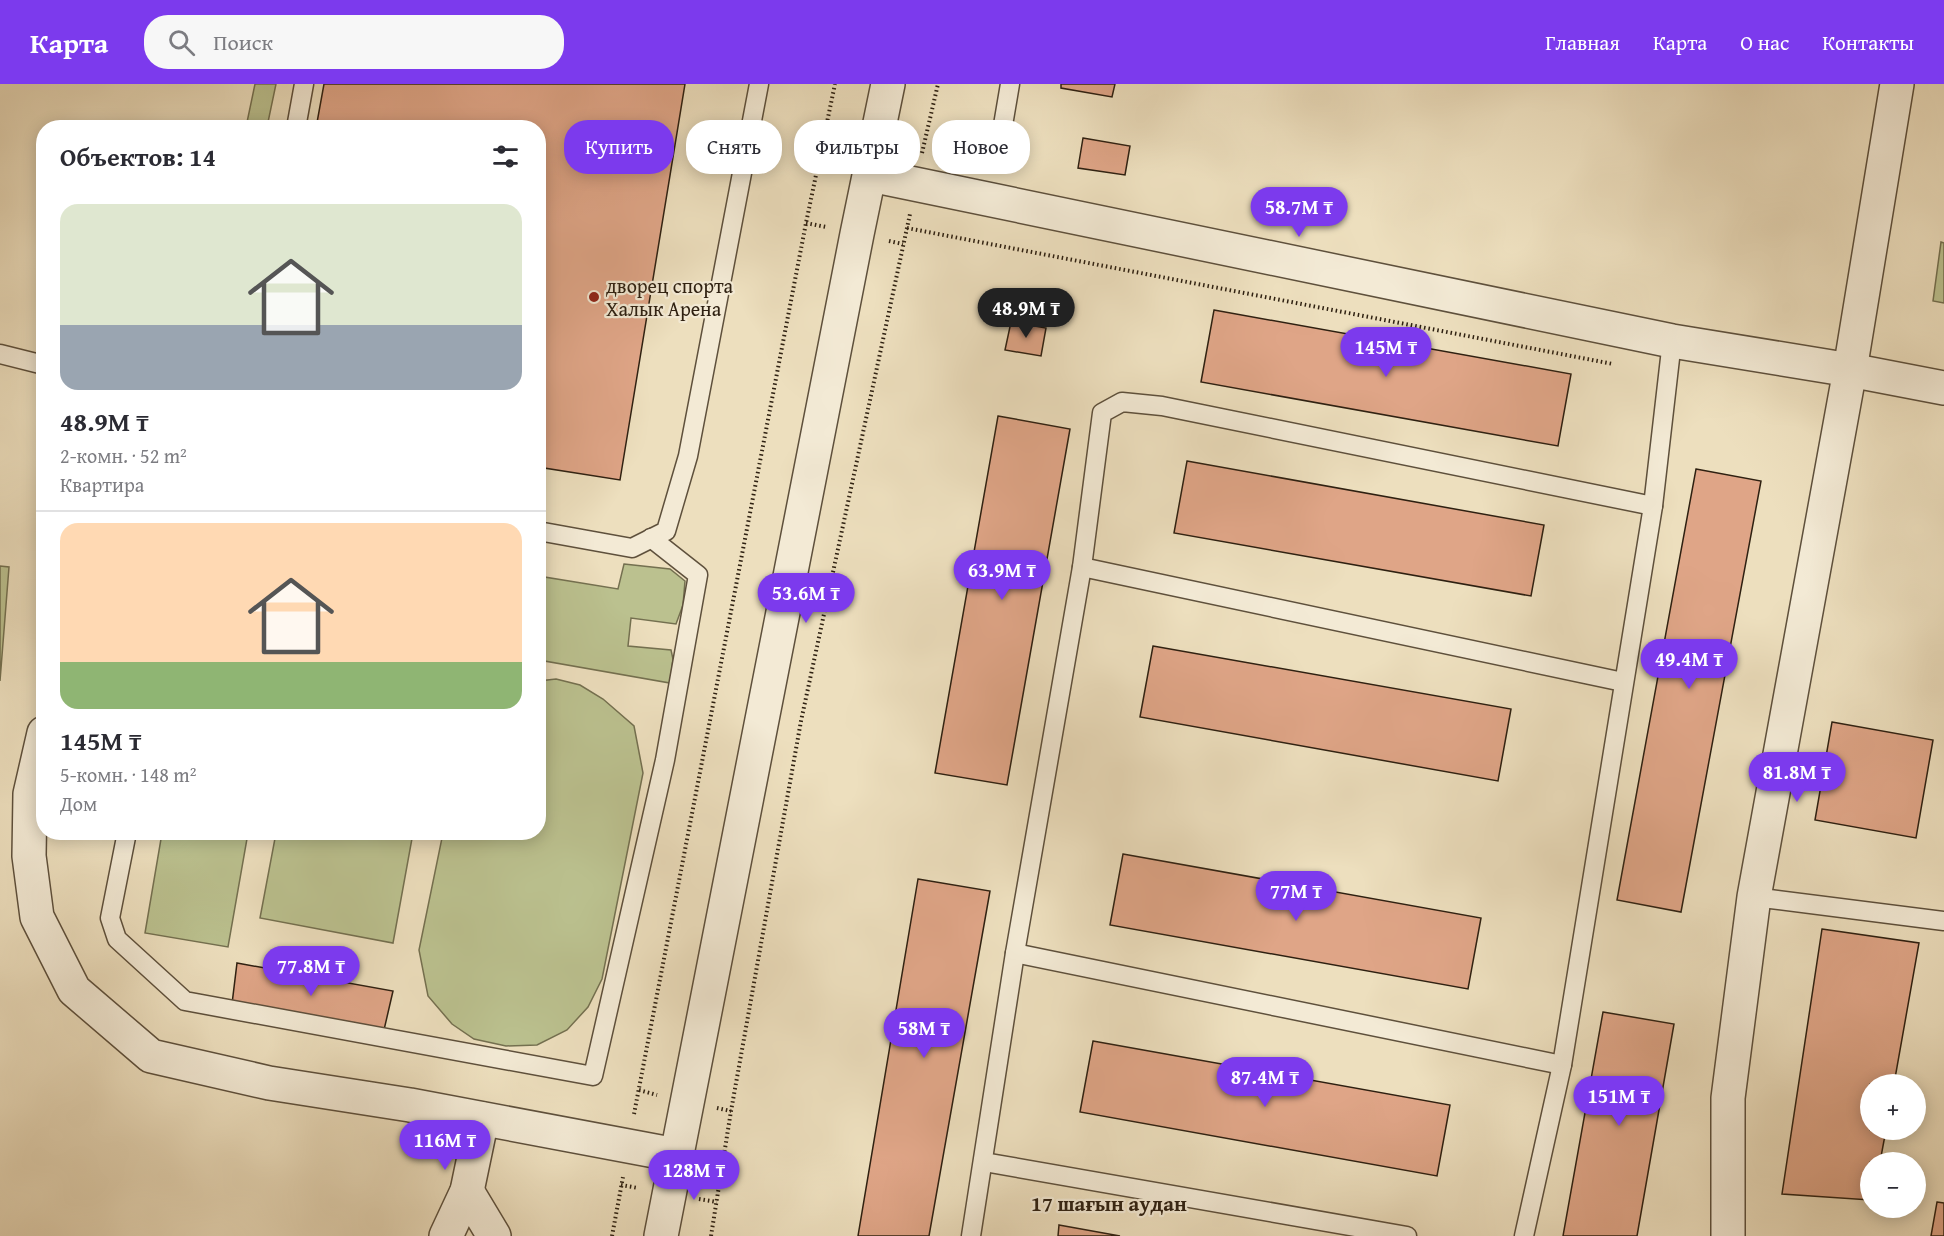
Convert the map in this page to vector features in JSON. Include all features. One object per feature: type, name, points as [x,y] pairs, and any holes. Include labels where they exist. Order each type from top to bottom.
[{"type":"street","points":[[661,1236],[852,257],[871,175],[888,84]]},
{"type":"street","points":[[1728,1236],[1728,1098],[1754,897],[1850,369],[1898,84]]},
{"type":"street","points":[[871,175],[1672,341],[1850,369],[1944,388]]},
{"type":"street","points":[[36,768],[30,794],[29,856],[37,917],[74,990],[151,1056],[269,1083],[410,1105],[676,1155]]},
{"type":"street","points":[[446,1236],[467,1191],[482,1119]]},
{"type":"street","points":[[467,1191],[494,1236]]},
{"type":"lane","points":[[297,120],[304,84]]},
{"type":"lane","points":[[546,532],[632,548],[666,531],[688,456],[759,84]]},
{"type":"lane","points":[[1004,120],[1010,84]]},
{"type":"lane","points":[[1524,1236],[1562,1065],[1653,506],[1672,341]]},
{"type":"lane","points":[[0,354],[36,363]]},
{"type":"lane","points":[[971,1236],[1015,953],[1082,567],[1102,413],[1122,402],[1162,406],[1653,506]]},
{"type":"lane","points":[[126,840],[110,918],[117,939],[185,1001],[593,1076],[664,760],[698,575],[651,538]]},
{"type":"lane","points":[[1082,567],[1623,682]]},
{"type":"lane","points":[[1754,897],[1944,921]]},
{"type":"lane","points":[[1015,953],[1562,1065]]},
{"type":"lane","points":[[984,1162],[1407,1236]]},
{"type":"path","points":[[633,1123],[834,84]]},
{"type":"path","points":[[711,1236],[731,1111],[801,721],[938,84]]},
{"type":"path","points":[[907,228],[1622,366]]},
{"type":"green space","points":[[255,84],[276,84],[268,120],[247,120]]},
{"type":"green space","points":[[1941,242],[1944,243],[1944,303],[1933,301]]},
{"type":"green space","points":[[624,564],[670,569],[685,581],[683,605],[676,624],[631,618],[628,646],[671,650],[673,659],[670,683],[546,661],[546,577],[618,589]]},
{"type":"green space","points":[[0,566],[9,567],[0,681]]},
{"type":"green space","points":[[556,679],[580,685],[603,699],[634,726],[643,773],[602,979],[588,1007],[567,1030],[537,1045],[506,1046],[474,1039],[452,1024],[428,996],[419,950],[442,840],[546,840],[546,680]]},
{"type":"green space","points":[[161,840],[247,840],[228,947],[145,933]]},
{"type":"green space","points":[[275,840],[412,840],[393,943],[260,918]]},
{"type":"building","name":"дворец спорта Халык Арена","points":[[324,84],[685,84],[674,151],[674,120],[564,120],[564,174],[670,174],[620,480],[546,468],[546,120],[317,120]]},
{"type":"building","points":[[1061,84],[1115,84],[1112,97],[1061,88]]},
{"type":"building","points":[[1083,138],[1130,146],[1125,175],[1078,168]]},
{"type":"building","points":[[1214,310],[1571,374],[1558,446],[1201,382]]},
{"type":"building","points":[[1011,322],[1046,328],[1041,356],[1005,350]]},
{"type":"building","points":[[998,416],[1070,429],[1007,785],[935,773]]},
{"type":"building","points":[[1187,461],[1544,525],[1531,596],[1174,533]]},
{"type":"building","points":[[1696,469],[1761,481],[1681,912],[1617,900]]},
{"type":"building","points":[[1153,646],[1511,709],[1498,781],[1140,717]]},
{"type":"building","points":[[1832,722],[1933,740],[1916,838],[1815,820]]},
{"type":"building","points":[[1123,854],[1481,918],[1468,989],[1110,925]]},
{"type":"building","points":[[918,879],[990,891],[929,1236],[858,1236]]},
{"type":"building","points":[[1822,929],[1919,943],[1896,1074],[1860,1074],[1860,1140],[1884,1140],[1882,1152],[1860,1152],[1860,1199],[1782,1194]]},
{"type":"building","points":[[237,963],[393,991],[384,1030],[232,1004]]},
{"type":"building","points":[[1603,1012],[1674,1024],[1637,1236],[1563,1236]]},
{"type":"building","points":[[1093,1041],[1450,1105],[1437,1176],[1080,1112]]},
{"type":"building","points":[[1937,1202],[1944,1203],[1944,1236],[1931,1236]]},
{"type":"building","points":[[1059,1225],[1120,1236],[1058,1236]]},
{"type":"place","name":"дворец спорта Халык Арена","points":[[594,297]]},
{"type":"district","name":"17 шағын аудан","points":[[1109,1204]]}]
